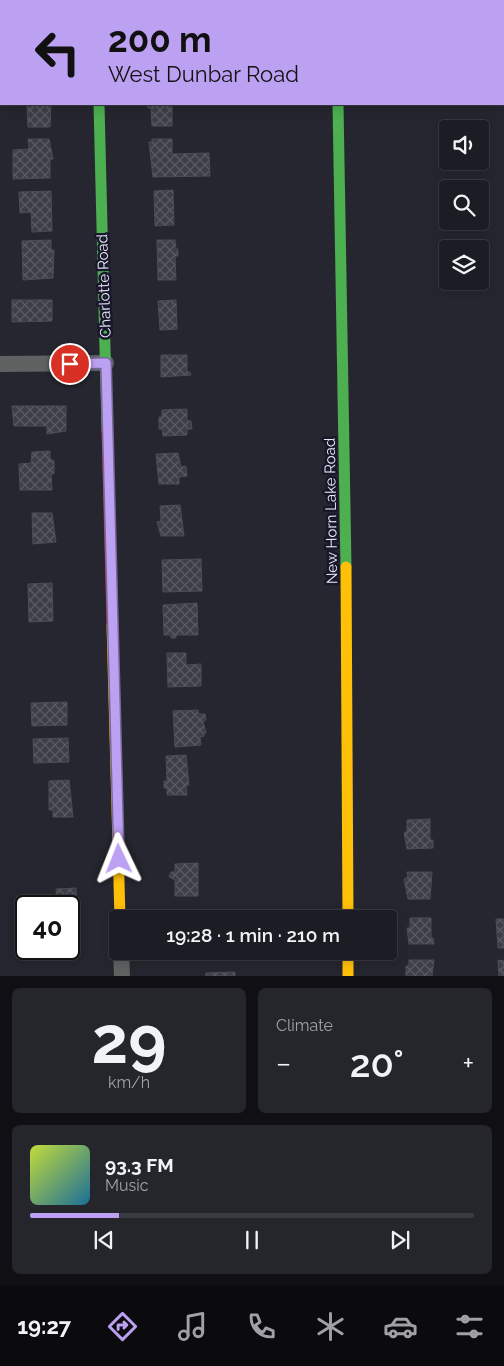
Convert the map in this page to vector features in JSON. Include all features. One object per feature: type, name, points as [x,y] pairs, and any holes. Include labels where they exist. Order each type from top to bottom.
[{"type":"main road","name":"Charlotte Road","points":[[99,105],[120,910]]},
{"type":"main road","name":"New Horn Lake Road","points":[[338,105],[346,484],[348,910]]},
{"type":"main road","points":[[348,960],[348,976]]},
{"type":"street","points":[[0,364],[106,363]]},
{"type":"street","points":[[121,960],[122,976]]},
{"type":"building","points":[[27,105],[51,105],[50,127],[28,127]]},
{"type":"building","points":[[148,105],[172,105],[172,126],[152,126],[151,108],[148,108]]},
{"type":"building","points":[[28,139],[49,139],[53,159],[50,159],[50,178],[13,179],[13,150],[29,149]]},
{"type":"building","points":[[152,139],[172,139],[172,154],[209,153],[210,176],[153,177],[149,142],[152,142]]},
{"type":"building","points":[[173,190],[174,225],[155,226],[154,191]]},
{"type":"building","points":[[51,191],[52,231],[32,232],[31,212],[20,213],[19,192]]},
{"type":"building","points":[[51,240],[51,250],[54,250],[53,278],[23,280],[22,241]]},
{"type":"building","points":[[157,240],[175,240],[176,249],[178,249],[178,256],[175,256],[176,280],[158,280]]},
{"type":"building","points":[[12,300],[52,300],[52,321],[12,322]]},
{"type":"building","points":[[176,300],[177,329],[160,330],[158,301]]},
{"type":"building","points":[[161,355],[187,355],[187,372],[190,372],[191,375],[161,377]]},
{"type":"building","points":[[12,406],[66,406],[66,431],[47,434],[47,426],[14,426]]},
{"type":"building","points":[[187,409],[187,421],[191,421],[192,429],[187,429],[187,435],[163,436],[162,429],[159,429],[159,417],[162,417],[162,410]]},
{"type":"building","points":[[50,451],[50,459],[54,461],[54,474],[51,474],[52,490],[20,490],[19,464],[31,463],[32,452]]},
{"type":"building","points":[[178,453],[181,467],[186,466],[187,476],[179,477],[179,484],[159,484],[156,454]]},
{"type":"building","points":[[180,505],[184,536],[161,536],[157,522],[161,521],[160,506]]},
{"type":"building","points":[[32,513],[52,513],[56,542],[33,544]]},
{"type":"building","points":[[201,559],[202,591],[163,592],[162,560]]},
{"type":"building","points":[[52,583],[53,621],[29,622],[28,584]]},
{"type":"building","points":[[197,603],[198,635],[176,635],[176,638],[171,638],[171,635],[164,635],[163,605]]},
{"type":"building","points":[[167,653],[186,653],[186,665],[201,664],[201,686],[168,687]]},
{"type":"building","points":[[67,702],[67,725],[32,726],[31,703]]},
{"type":"building","points":[[198,710],[199,714],[205,714],[206,720],[203,721],[206,733],[200,737],[201,745],[175,747],[173,711]]},
{"type":"building","points":[[68,738],[69,762],[34,763],[33,739]]},
{"type":"building","points":[[186,755],[189,785],[186,785],[187,795],[167,795],[167,788],[164,788],[164,781],[167,781],[166,756]]},
{"type":"building","points":[[69,780],[73,817],[53,817],[53,810],[49,810],[49,781]]},
{"type":"building","points":[[430,819],[430,840],[433,840],[433,848],[407,849],[404,833],[407,831],[407,820]]},
{"type":"building","points":[[198,863],[198,896],[175,896],[175,880],[169,877],[171,872],[175,872],[175,864]]},
{"type":"building","points":[[407,872],[432,872],[430,899],[408,899],[404,879],[408,877]]},
{"type":"building","points":[[76,888],[76,895],[56,895],[56,889]]},
{"type":"building","points":[[410,918],[431,918],[431,938],[433,938],[434,944],[409,944],[407,928],[410,928]]},
{"type":"building","points":[[496,919],[504,919],[504,948],[498,948]]},
{"type":"building","points":[[409,960],[434,960],[432,976],[406,976],[406,966],[409,966]]},
{"type":"building","points":[[498,960],[504,961],[504,976],[499,976]]},
{"type":"building","points":[[235,972],[235,976],[206,976],[206,973]]},
{"type":"traffic: fast","points":[[99,105],[107,430]]},
{"type":"traffic: fast","points":[[338,105],[346,567]]},
{"type":"traffic: slow","points":[[346,567],[348,910]]},
{"type":"traffic: slow","points":[[112,625],[120,910]]},
{"type":"traffic: slow","points":[[348,960],[348,976]]},
{"type":"traffic: jam","points":[[107,430],[112,625]]},
{"type":"route","points":[[70,364],[106,363],[119,859]]}]
